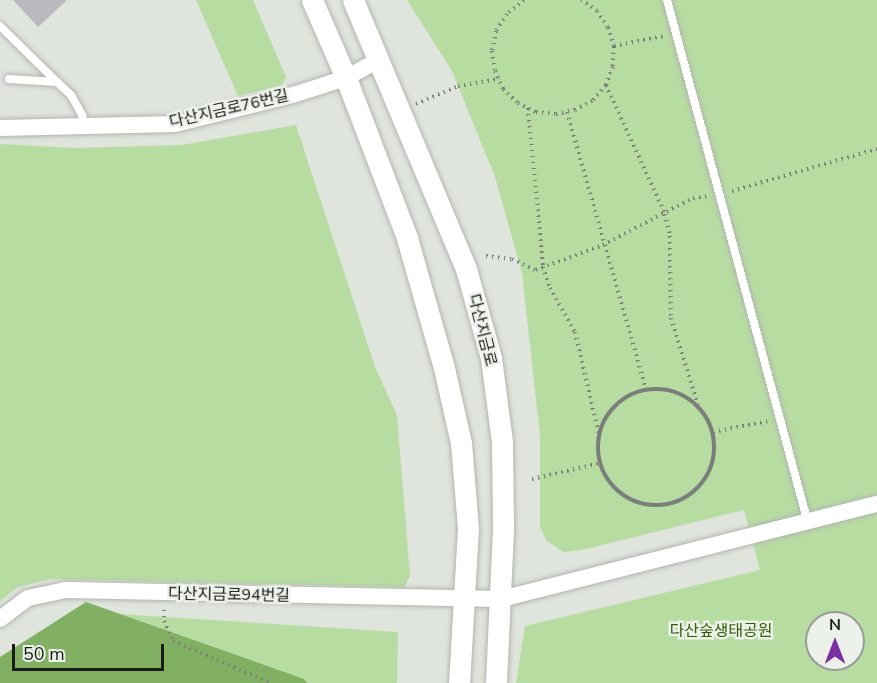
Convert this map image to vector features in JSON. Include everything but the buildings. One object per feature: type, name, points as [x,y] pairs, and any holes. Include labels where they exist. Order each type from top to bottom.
[{"type":"street","points":[[312,0],[346,78],[407,238],[444,368],[461,443],[468,528],[459,683]]},
{"type":"street","name":"다산지금로","points":[[353,0],[466,269],[491,358],[502,442],[501,599],[496,683]]},
{"type":"street","name":"다산지금로76번길","points":[[0,128],[176,124],[296,94],[346,78],[379,60]]},
{"type":"street","name":"다산지금로94번길","points":[[0,619],[28,598],[66,590],[501,599],[877,504]]},
{"type":"lane","points":[[667,0],[778,419],[808,523]]},
{"type":"lane","points":[[0,26],[71,95],[82,115],[85,127]]},
{"type":"lane","points":[[9,79],[57,82]]},
{"type":"path","points":[[524,0],[507,14],[496,31],[492,51],[495,71],[510,96],[528,108],[546,113],[567,112],[593,100],[606,85],[613,66],[614,46],[608,27],[597,11],[582,0]]},
{"type":"path","points":[[614,46],[676,33]]},
{"type":"path","points":[[410,107],[458,86],[499,79]]},
{"type":"path","points":[[528,108],[543,267],[550,288],[575,332],[599,435],[604,473],[615,488],[631,499],[649,504],[668,504],[686,497],[700,485],[710,469],[715,450],[713,432],[699,408],[671,318],[670,236],[664,214],[606,85]]},
{"type":"path","points":[[567,112],[603,246],[646,390]]},
{"type":"path","points":[[486,256],[513,259],[536,270],[603,246],[622,233],[693,198],[720,194],[877,149]]},
{"type":"path","points":[[599,435],[606,417],[619,402],[636,392],[655,388],[674,391],[691,400],[699,408]]},
{"type":"path","points":[[713,432],[778,419]]},
{"type":"path","points":[[532,479],[601,463]]},
{"type":"path","points":[[164,593],[164,621],[172,641],[271,683]]},
{"type":"green space","points":[[196,0],[253,0],[286,77],[282,85],[238,96]]},
{"type":"green space","name":"다산숲생태공원","points":[[407,0],[877,0],[877,683],[516,683],[525,626],[760,570],[744,510],[586,549],[563,552],[546,540],[540,527],[540,435],[522,273],[495,177],[452,71]]},
{"type":"green space","points":[[296,125],[375,367],[397,415],[410,576],[404,587],[51,579],[18,587],[0,601],[0,144],[76,148],[182,145]]},
{"type":"green space","points":[[86,602],[119,614],[398,632],[397,683],[0,683],[0,657]]},
{"type":"green space","points":[[86,602],[304,679],[307,683],[0,683],[0,657]]}]
